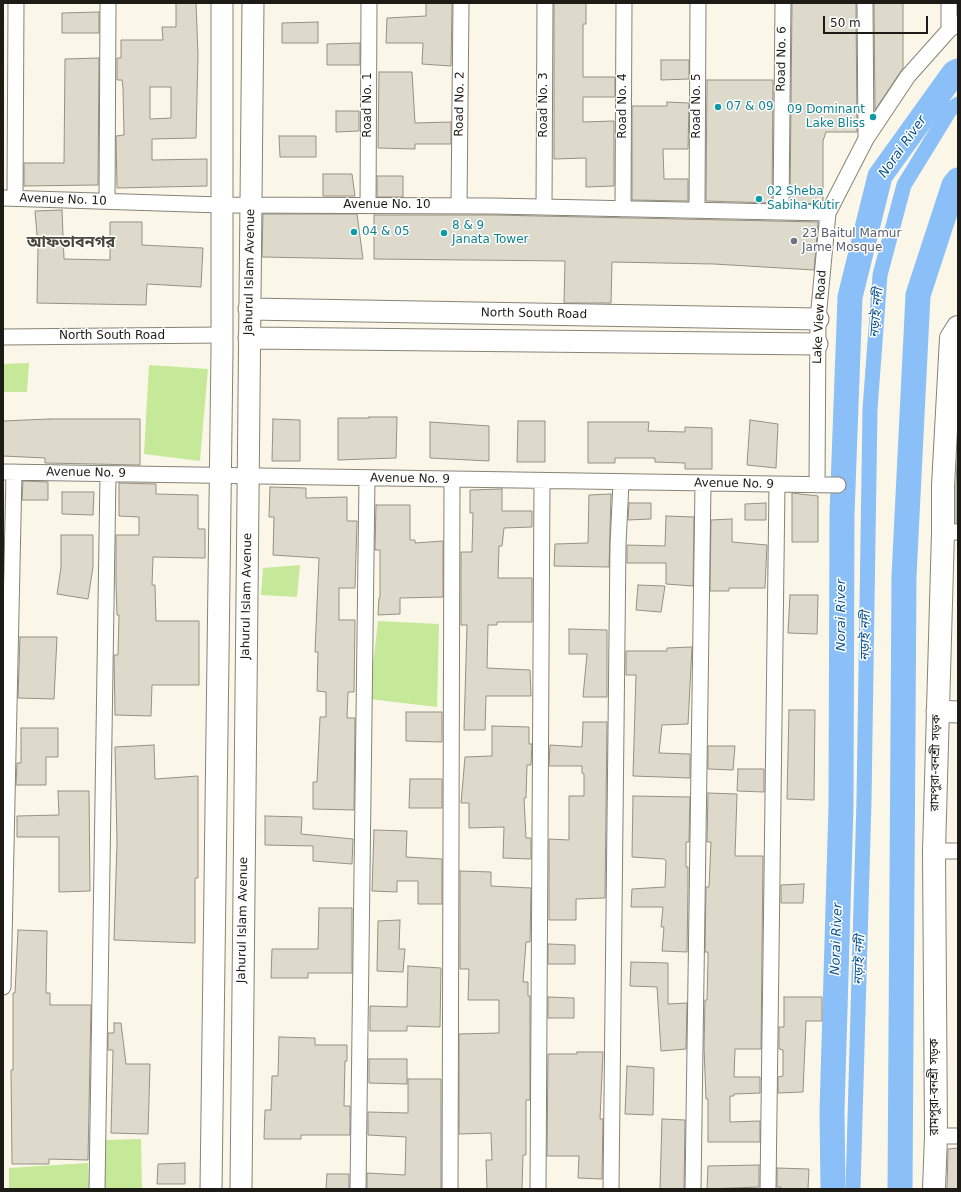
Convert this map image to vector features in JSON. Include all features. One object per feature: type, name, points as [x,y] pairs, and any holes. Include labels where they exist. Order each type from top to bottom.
[{"type":"main road","name":"রামপুরা-বনশ্রী সড়ক","points":[[934,1189],[936,1136],[934,851],[948,711],[951,532],[943,486],[956,334]]},
{"type":"street","points":[[9,198],[16,3]]},
{"type":"street","points":[[107,201],[108,3]]},
{"type":"street","points":[[211,1189],[222,335],[222,3]]},
{"type":"street","name":"Jahurul Islam Avenue","points":[[241,1189],[253,3]]},
{"type":"street","name":"Road No. 1","points":[[368,206],[369,3]]},
{"type":"street","name":"Road No. 2","points":[[459,206],[461,3]]},
{"type":"street","name":"Road No. 3","points":[[544,207],[545,3]]},
{"type":"street","name":"Road No. 4","points":[[623,209],[624,3]]},
{"type":"street","name":"Road No. 5","points":[[697,209],[698,3]]},
{"type":"street","name":"Road No. 6","points":[[776,211],[783,3]]},
{"type":"street","points":[[865,3],[866,139]]},
{"type":"street","points":[[949,3],[953,26]]},
{"type":"street","name":"Lake View Road","points":[[817,485],[818,318],[828,213],[866,139],[916,65],[953,26]]},
{"type":"street","name":"Avenue No. 10","points":[[9,198],[221,205],[375,205],[697,209],[828,213]]},
{"type":"street","name":"North South Road","points":[[249,309],[818,318]]},
{"type":"street","name":"North South Road","points":[[3,337],[222,335]]},
{"type":"street","points":[[249,338],[817,344]]},
{"type":"street","points":[[3,987],[9,472]]},
{"type":"street","name":"Avenue No. 9","points":[[9,472],[838,485]]},
{"type":"street","points":[[97,1189],[108,474]]},
{"type":"street","points":[[358,1189],[367,478]]},
{"type":"street","points":[[450,1189],[452,480]]},
{"type":"street","points":[[538,1189],[542,481]]},
{"type":"street","points":[[611,1189],[618,544],[621,482]]},
{"type":"street","points":[[693,1189],[702,484]]},
{"type":"street","points":[[768,1189],[777,485]]},
{"type":"street","points":[[934,851],[958,851]]},
{"type":"street","points":[[936,1136],[958,1136]]},
{"type":"green space","points":[[29,363],[27,392],[3,392],[3,364]]},
{"type":"green space","points":[[149,365],[208,369],[200,461],[144,454]]},
{"type":"green space","points":[[300,565],[297,597],[261,595],[263,568]]},
{"type":"green space","points":[[378,621],[439,624],[437,707],[369,699]]},
{"type":"green space","points":[[141,1139],[142,1189],[103,1189],[104,1140]]},
{"type":"green space","points":[[88,1163],[89,1189],[9,1189],[9,1168]]},
{"type":"building","points":[[176,3],[196,3],[198,55],[196,138],[152,139],[152,160],[207,159],[207,186],[117,188],[116,136],[124,135],[122,80],[117,80],[117,58],[121,58],[121,40],[163,40],[162,27],[176,27]],"holes":[[[150,87],[171,87],[171,118],[150,119]]]},
{"type":"building","points":[[426,3],[452,3],[451,66],[422,64],[423,43],[386,43],[387,18],[426,16]]},
{"type":"building","points":[[554,3],[586,3],[586,24],[583,24],[583,77],[615,77],[615,97],[583,97],[583,122],[614,121],[614,186],[586,187],[586,158],[554,159]]},
{"type":"building","points":[[792,3],[856,3],[857,132],[826,132],[823,141],[823,204],[790,203]]},
{"type":"building","points":[[874,3],[903,3],[903,68],[875,110]]},
{"type":"building","points":[[99,12],[99,33],[62,33],[62,13]]},
{"type":"building","points":[[318,22],[318,43],[282,43],[282,23]]},
{"type":"building","points":[[360,43],[360,65],[327,65],[327,44]]},
{"type":"building","points":[[99,58],[98,185],[24,186],[24,163],[64,163],[65,59]]},
{"type":"building","points":[[661,60],[689,60],[689,79],[661,80]]},
{"type":"building","points":[[379,72],[412,72],[415,123],[451,122],[451,144],[415,144],[415,149],[378,148]]},
{"type":"building","points":[[707,80],[773,80],[772,203],[706,201]]},
{"type":"building","points":[[667,102],[689,103],[688,149],[663,149],[664,179],[688,179],[688,201],[632,200],[632,106],[667,106]]},
{"type":"building","points":[[336,111],[359,111],[359,131],[336,132]]},
{"type":"building","points":[[279,136],[316,136],[316,157],[280,157]]},
{"type":"building","points":[[323,174],[352,174],[355,196],[323,196]]},
{"type":"building","points":[[377,176],[403,176],[403,197],[377,197]]},
{"type":"building","points":[[62,210],[64,259],[110,260],[110,222],[142,222],[142,245],[203,248],[201,287],[147,284],[146,305],[37,303],[38,247],[35,211]]},
{"type":"building","points":[[263,214],[357,214],[363,259],[262,257]]},
{"type":"building","points":[[374,215],[493,215],[818,222],[814,270],[714,264],[612,262],[611,303],[564,303],[565,261],[374,259]]},
{"type":"building","points":[[397,417],[396,458],[338,460],[338,418]]},
{"type":"building","points":[[49,419],[140,419],[140,465],[45,463],[45,458],[3,456],[3,421]]},
{"type":"building","points":[[273,419],[300,420],[300,461],[272,461]]},
{"type":"building","points":[[750,420],[778,424],[776,468],[747,465]]},
{"type":"building","points":[[518,421],[545,421],[545,462],[517,462]]},
{"type":"building","points":[[430,422],[489,426],[489,461],[430,458]]},
{"type":"building","points":[[588,422],[649,422],[648,431],[685,432],[685,427],[712,428],[712,469],[685,469],[685,463],[655,462],[655,458],[615,458],[615,463],[588,463]]},
{"type":"building","points":[[958,440],[958,523],[956,523],[956,486]]},
{"type":"building","points":[[23,481],[48,482],[48,500],[22,500]]},
{"type":"building","points":[[119,483],[156,484],[156,494],[198,495],[198,529],[205,529],[205,558],[153,557],[152,585],[155,585],[156,621],[199,621],[199,685],[152,685],[151,716],[115,715],[114,655],[118,655],[119,615],[117,615],[116,535],[139,535],[139,517],[119,516]]},
{"type":"building","points":[[270,487],[306,488],[306,498],[347,497],[347,521],[357,521],[355,588],[339,588],[339,620],[355,620],[354,692],[348,692],[347,718],[355,718],[354,810],[313,809],[313,782],[317,782],[320,717],[326,717],[326,692],[317,691],[318,652],[315,652],[319,558],[273,555],[274,517],[269,517]]},
{"type":"building","points":[[502,489],[502,511],[532,511],[532,527],[504,528],[502,546],[499,546],[498,578],[532,578],[532,622],[497,622],[497,625],[488,625],[487,668],[530,670],[531,696],[486,696],[485,730],[464,730],[467,625],[461,625],[461,552],[472,552],[473,513],[470,513],[470,490]]},
{"type":"building","points":[[62,492],[94,492],[93,515],[62,514]]},
{"type":"building","points":[[792,493],[818,496],[818,542],[792,542]]},
{"type":"building","points":[[611,494],[609,567],[554,566],[555,544],[588,543],[589,495]]},
{"type":"building","points":[[629,503],[651,503],[651,519],[628,520]]},
{"type":"building","points":[[766,503],[766,520],[745,520],[745,504]]},
{"type":"building","points":[[376,505],[410,505],[410,540],[415,540],[415,543],[443,541],[443,597],[400,598],[400,614],[378,615],[380,598],[380,550],[375,550]]},
{"type":"building","points":[[666,516],[694,517],[693,586],[666,584],[666,563],[627,563],[627,545],[665,546]]},
{"type":"building","points":[[732,519],[732,542],[767,545],[765,588],[729,588],[729,591],[710,591],[711,520]]},
{"type":"building","points":[[61,535],[93,535],[93,567],[88,599],[57,594],[61,568]]},
{"type":"building","points":[[638,585],[665,586],[661,612],[636,610]]},
{"type":"building","points":[[790,595],[818,595],[817,634],[788,633]]},
{"type":"building","points":[[569,629],[607,630],[607,697],[583,697],[587,654],[569,654]]},
{"type":"building","points":[[20,637],[57,637],[54,699],[18,698]]},
{"type":"building","points":[[692,647],[688,724],[662,725],[659,753],[690,754],[690,778],[633,776],[636,675],[626,675],[626,651],[667,651],[667,648]]},
{"type":"building","points":[[789,710],[815,710],[814,800],[787,799]]},
{"type":"building","points":[[406,712],[442,712],[442,742],[406,741]]},
{"type":"building","points":[[583,722],[607,722],[605,898],[576,899],[576,920],[549,920],[549,839],[569,840],[569,796],[584,796],[584,774],[582,773],[582,766],[549,766],[550,745],[582,747]]},
{"type":"building","points":[[492,726],[529,727],[529,744],[532,744],[531,765],[527,765],[526,798],[524,798],[526,838],[531,838],[531,859],[503,858],[504,827],[469,828],[469,803],[461,803],[465,757],[492,756]]},
{"type":"building","points":[[21,728],[58,728],[58,757],[46,757],[46,785],[16,785],[17,763],[21,763]]},
{"type":"building","points":[[154,745],[155,779],[198,776],[198,878],[195,878],[195,943],[114,940],[117,842],[115,747]]},
{"type":"building","points":[[708,746],[735,746],[733,770],[708,769]]},
{"type":"building","points":[[738,769],[764,769],[764,792],[737,791]]},
{"type":"building","points":[[410,779],[442,779],[442,808],[409,808]]},
{"type":"building","points":[[58,791],[89,791],[90,891],[59,892],[59,837],[17,837],[17,816],[59,815]]},
{"type":"building","points":[[708,793],[737,794],[735,856],[763,856],[761,1049],[735,1049],[734,1077],[760,1077],[760,1093],[734,1094],[734,1096],[730,1096],[730,1122],[760,1121],[760,1142],[708,1142],[708,1099],[706,1099],[704,1048],[705,1000],[707,1000],[708,962],[708,952],[705,952],[706,887],[709,887],[711,842],[707,842]]},
{"type":"building","points":[[633,796],[690,797],[689,842],[686,842],[686,867],[688,867],[687,952],[662,951],[664,927],[661,927],[663,907],[631,907],[632,889],[665,887],[666,861],[664,859],[632,857]]},
{"type":"building","points":[[265,816],[302,817],[301,834],[353,839],[352,864],[313,861],[313,846],[265,845]]},
{"type":"building","points":[[374,830],[407,831],[406,857],[442,859],[442,904],[418,904],[418,881],[397,881],[397,892],[372,891]]},
{"type":"building","points":[[460,871],[491,872],[491,886],[531,888],[530,942],[526,942],[523,982],[528,982],[528,996],[530,996],[530,1100],[526,1100],[526,1155],[523,1155],[522,1189],[487,1189],[486,1160],[492,1160],[491,1133],[459,1134],[459,1034],[499,1033],[499,1000],[468,1000],[469,969],[460,969]]},
{"type":"building","points":[[804,884],[803,903],[781,903],[781,885]]},
{"type":"building","points":[[319,908],[352,908],[352,973],[308,973],[308,978],[271,978],[272,949],[318,949]]},
{"type":"building","points":[[400,920],[399,949],[405,949],[403,972],[377,971],[378,921]]},
{"type":"building","points":[[18,930],[47,931],[46,993],[50,993],[50,1005],[91,1005],[88,1160],[49,1159],[49,1164],[12,1164],[11,1070],[13,1070],[13,993],[15,993]]},
{"type":"building","points":[[548,944],[575,945],[575,964],[548,964]]},
{"type":"building","points":[[631,962],[668,963],[668,1004],[687,1003],[686,1049],[661,1051],[657,987],[630,986]]},
{"type":"building","points":[[408,966],[441,968],[440,1027],[407,1026],[407,1031],[370,1031],[370,1006],[407,1007]]},
{"type":"building","points":[[548,997],[574,998],[574,1018],[548,1018]]},
{"type":"building","points":[[784,997],[822,997],[822,1021],[806,1021],[803,1092],[778,1093],[778,1077],[783,1076],[783,1050],[779,1049],[779,1027],[784,1027]]},
{"type":"building","points":[[114,1023],[121,1023],[126,1064],[150,1064],[148,1134],[111,1133],[113,1050],[108,1050],[108,1033],[114,1033]]},
{"type":"building","points":[[279,1037],[315,1038],[315,1045],[347,1045],[347,1061],[345,1061],[344,1106],[350,1106],[350,1135],[301,1135],[301,1139],[264,1139],[265,1110],[271,1110],[272,1076],[278,1076]]},
{"type":"building","points":[[577,1052],[603,1052],[600,1119],[603,1119],[602,1179],[578,1178],[579,1156],[547,1156],[548,1054],[577,1054]]},
{"type":"building","points":[[369,1059],[407,1059],[407,1084],[369,1083]]},
{"type":"building","points":[[627,1066],[654,1068],[653,1115],[625,1114]]},
{"type":"building","points":[[408,1079],[441,1079],[441,1189],[367,1189],[367,1173],[405,1175],[406,1137],[368,1135],[368,1112],[408,1113]]},
{"type":"building","points":[[662,1119],[685,1120],[684,1189],[660,1189]]},
{"type":"building","points":[[958,1148],[958,1189],[947,1189],[948,1149]]},
{"type":"building","points":[[185,1163],[185,1184],[157,1184],[158,1164]]},
{"type":"building","points":[[759,1165],[759,1187],[707,1189],[708,1166]]},
{"type":"building","points":[[777,1168],[809,1169],[808,1189],[781,1189],[781,1187],[777,1187]]},
{"type":"building","points":[[327,1174],[349,1174],[349,1189],[326,1189]]},
{"type":"waterway","name":"Norai River","points":[[833,1189],[832,1111],[841,806],[842,514],[850,297],[880,176],[954,73],[958,71]]},
{"type":"waterway","name":"নড়াই নদী","points":[[853,1189],[864,800],[870,409],[880,275],[904,185],[950,110],[958,104]]},
{"type":"waterway","name":"Norai River","points":[[900,1189],[904,576],[918,295],[954,185],[958,180]]},
{"type":"place","name":"07 & 09","points":[[718,107]]},
{"type":"place","name":"09 Dominant Lake Bliss","points":[[873,117]]},
{"type":"place","name":"02 Sheba Sabiha Kutir","points":[[759,199]]},
{"type":"place","name":"04 & 05","points":[[354,232]]},
{"type":"place","name":"8 & 9 Janata Tower","points":[[444,233]]},
{"type":"place","name":"23 Baitul Mamur Jame Mosque","points":[[794,241]]},
{"type":"district","name":"আফতাবনগর","points":[[71,243]]}]
